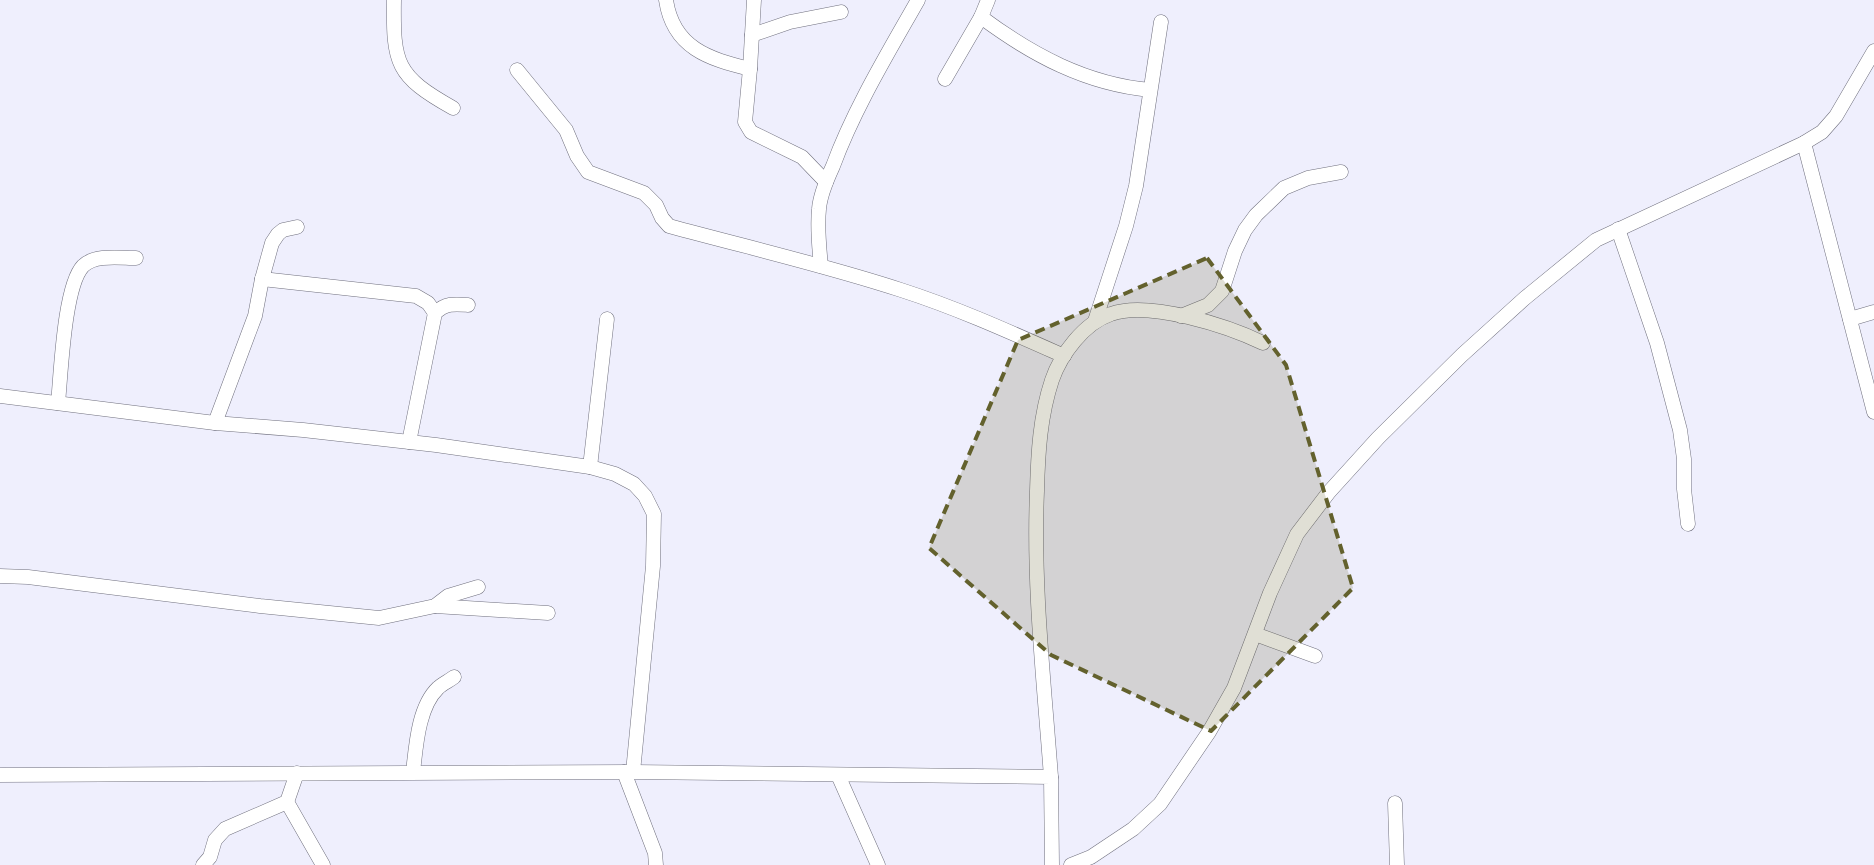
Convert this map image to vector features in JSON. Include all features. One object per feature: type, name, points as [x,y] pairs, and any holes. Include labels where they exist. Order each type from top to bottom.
[{"type":"street","points":[[394,0],[393,28],[395,51],[402,70],[430,95],[453,108]]},
{"type":"street","points":[[666,0],[672,24],[684,40],[696,50],[714,60],[750,69]]},
{"type":"street","points":[[754,0],[745,122],[751,132],[802,157],[826,182]]},
{"type":"street","points":[[821,266],[818,236],[819,208],[826,182],[854,117],[918,0]]},
{"type":"street","points":[[945,79],[981,17],[988,0]]},
{"type":"street","points":[[752,34],[790,22],[841,12]]},
{"type":"street","points":[[981,17],[1013,41],[1074,72],[1128,88],[1150,90]]},
{"type":"street","points":[[1095,322],[1126,226],[1136,186],[1161,22]]},
{"type":"street","points":[[1071,865],[1091,857],[1126,833],[1160,804],[1209,732],[1234,688],[1270,593],[1297,534],[1329,492],[1378,438],[1525,298],[1596,240],[1804,143],[1822,132],[1836,116],[1874,51]]},
{"type":"street","points":[[517,70],[566,130],[577,156],[588,172],[644,193],[656,205],[662,218],[669,226],[821,266],[900,290],[976,316],[1064,356]]},
{"type":"street","points":[[1804,143],[1874,412]]},
{"type":"street","points":[[1181,316],[1208,306],[1222,291],[1245,230],[1256,215],[1284,188],[1308,178],[1341,172]]},
{"type":"street","points":[[215,423],[255,316],[262,279],[272,243],[282,230],[297,227]]},
{"type":"street","points":[[1618,229],[1657,344],[1680,430],[1684,459],[1684,489],[1688,524]]},
{"type":"street","points":[[58,403],[67,317],[71,294],[77,277],[83,267],[92,261],[108,258],[136,258]]},
{"type":"street","points":[[262,279],[416,296],[428,303],[436,313]]},
{"type":"street","points":[[409,442],[436,313],[444,305],[468,304]]},
{"type":"street","points":[[1052,865],[1051,777],[1039,625],[1036,522],[1039,440],[1052,379],[1064,356],[1095,322],[1110,314],[1124,310],[1142,309],[1181,316],[1240,332],[1263,343]]},
{"type":"street","points":[[1850,320],[1874,312]]},
{"type":"street","points":[[590,467],[607,319]]},
{"type":"street","points":[[0,396],[215,423],[303,430],[409,442],[590,467],[615,474],[634,484],[645,496],[654,514],[653,566],[628,772],[655,853],[656,865]]},
{"type":"street","points":[[0,576],[379,618],[435,606],[548,613]]},
{"type":"street","points":[[435,606],[448,596],[478,587]]},
{"type":"street","points":[[1255,634],[1314,656]]},
{"type":"street","points":[[413,772],[421,719],[432,695],[438,687],[454,678]]},
{"type":"street","points":[[0,775],[628,772],[1051,777]]},
{"type":"street","points":[[209,862],[215,840],[225,829],[287,802],[297,773]]},
{"type":"street","points":[[838,775],[878,865]]},
{"type":"street","points":[[287,802],[323,865]]},
{"type":"street","points":[[1395,803],[1397,865]]},
{"type":"highlighted area","points":[[1207,258],[1286,365],[1353,588],[1211,731],[1051,655],[929,548],[1018,340]]}]
